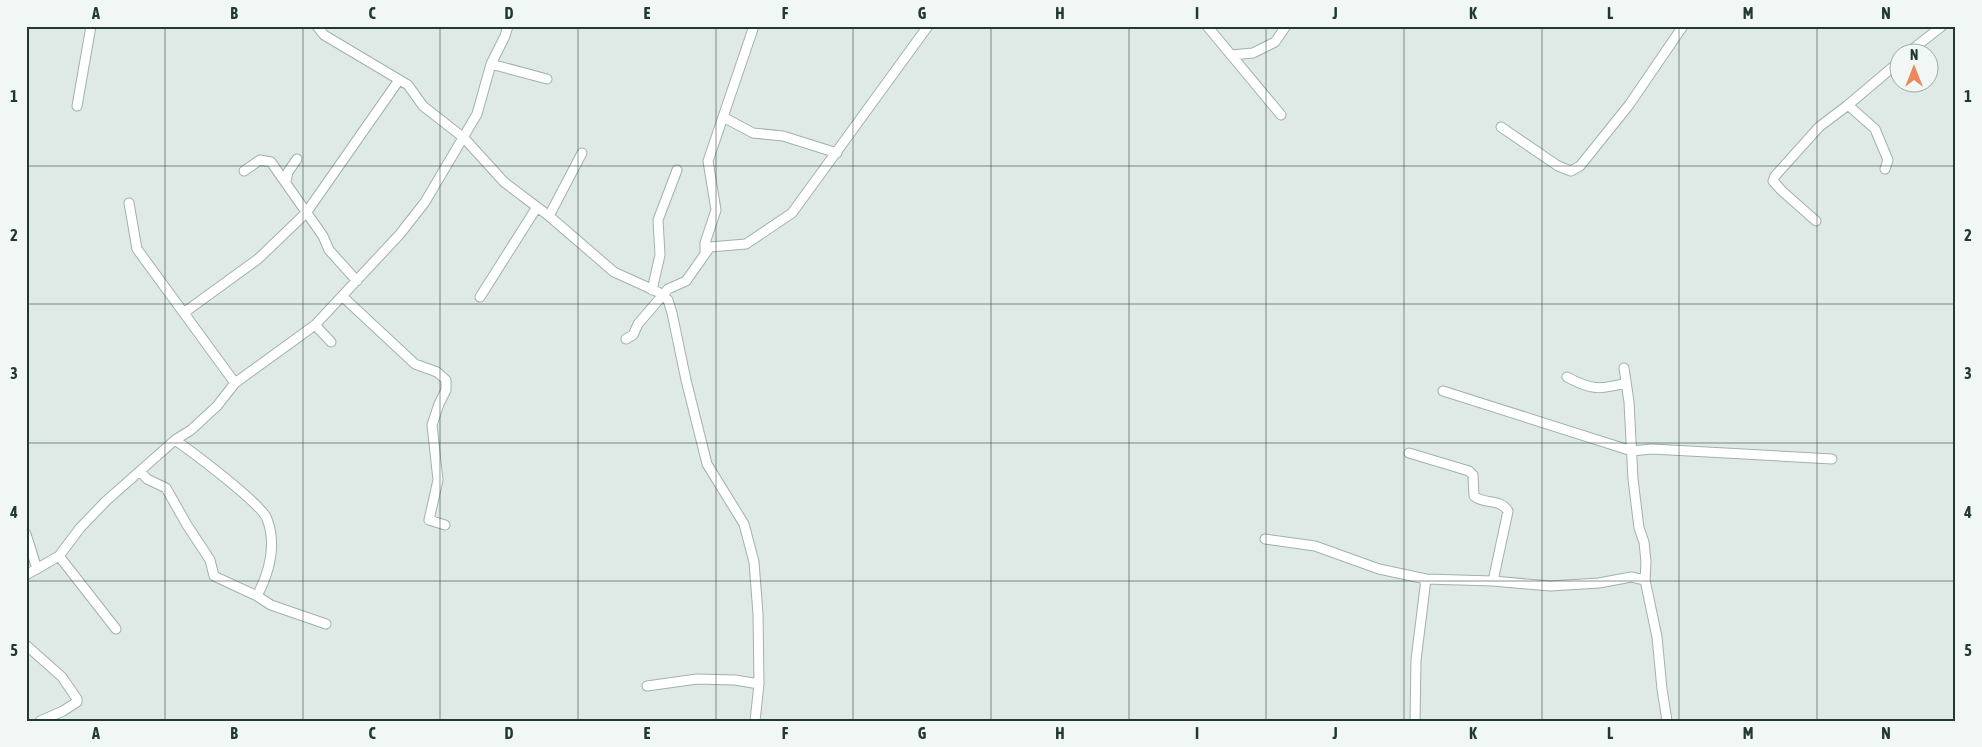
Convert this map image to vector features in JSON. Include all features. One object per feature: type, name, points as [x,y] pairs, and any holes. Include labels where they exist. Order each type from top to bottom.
[{"type":"street","points":[[78,106],[91,26]]},
{"type":"street","points":[[317,26],[324,36],[408,85],[423,106],[464,138],[504,182],[549,216],[614,272],[652,290],[668,300],[707,464],[744,524],[754,562],[758,614],[759,684],[754,721]]},
{"type":"street","points":[[26,575],[59,556],[80,528],[106,500],[175,440],[191,430],[217,406],[234,383],[315,325],[400,234],[425,202],[477,114],[490,64],[505,36],[508,26]]},
{"type":"street","points":[[705,252],[705,243],[716,210],[708,162],[754,26]]},
{"type":"street","points":[[626,338],[632,335],[638,324],[668,289],[686,281],[710,247],[746,244],[792,213],[928,26]]},
{"type":"street","points":[[1207,26],[1282,116]]},
{"type":"street","points":[[1231,55],[1253,52],[1275,42],[1286,26]]},
{"type":"street","points":[[1501,127],[1558,166],[1571,170],[1580,166],[1629,105],[1683,26]]},
{"type":"street","points":[[1922,42],[1942,26]]},
{"type":"street","points":[[490,64],[547,79]]},
{"type":"street","points":[[1816,221],[1782,191],[1773,181],[1775,176],[1814,132],[1890,70]]},
{"type":"street","points":[[185,312],[258,260],[306,212],[400,80]]},
{"type":"street","points":[[1848,106],[1875,129],[1888,160],[1885,170]]},
{"type":"street","points":[[724,117],[753,133],[783,136],[837,153]]},
{"type":"street","points":[[549,216],[582,153]]},
{"type":"street","points":[[244,171],[260,160],[271,162],[323,236],[329,250],[357,281]]},
{"type":"street","points":[[286,181],[288,172],[297,160]]},
{"type":"street","points":[[652,290],[659,264],[658,220],[677,170]]},
{"type":"street","points":[[129,203],[137,249],[160,282],[185,312],[234,383]]},
{"type":"street","points":[[480,297],[537,207]]},
{"type":"street","points":[[342,296],[415,364],[437,372],[446,380],[446,390],[432,425],[438,480],[428,520],[445,525]]},
{"type":"street","points":[[315,325],[331,342]]},
{"type":"street","points":[[1624,368],[1630,402],[1639,528],[1644,542],[1646,562],[1645,580],[1658,637],[1662,689],[1667,721]]},
{"type":"street","points":[[1566,376],[1592,388],[1626,383]]},
{"type":"street","points":[[1443,391],[1632,451],[1661,449],[1832,459]]},
{"type":"street","points":[[175,440],[252,501],[267,518],[272,546],[267,578],[257,596]]},
{"type":"street","points":[[1409,453],[1469,471],[1473,475],[1474,496],[1480,501],[1496,502],[1504,505],[1508,511],[1493,580]]},
{"type":"street","points":[[140,471],[147,479],[166,488],[210,560],[214,576],[257,596],[271,605],[326,624]]},
{"type":"street","points":[[26,534],[37,569]]},
{"type":"street","points":[[1265,539],[1315,546],[1379,569],[1426,579],[1493,580],[1550,586],[1599,583],[1631,577],[1645,580]]},
{"type":"street","points":[[59,556],[116,629]]},
{"type":"street","points":[[1415,721],[1416,660],[1426,579]]},
{"type":"street","points":[[26,645],[62,677],[78,699],[77,702],[63,711],[40,721]]},
{"type":"street","points":[[647,686],[697,679],[735,680],[759,684]]}]
